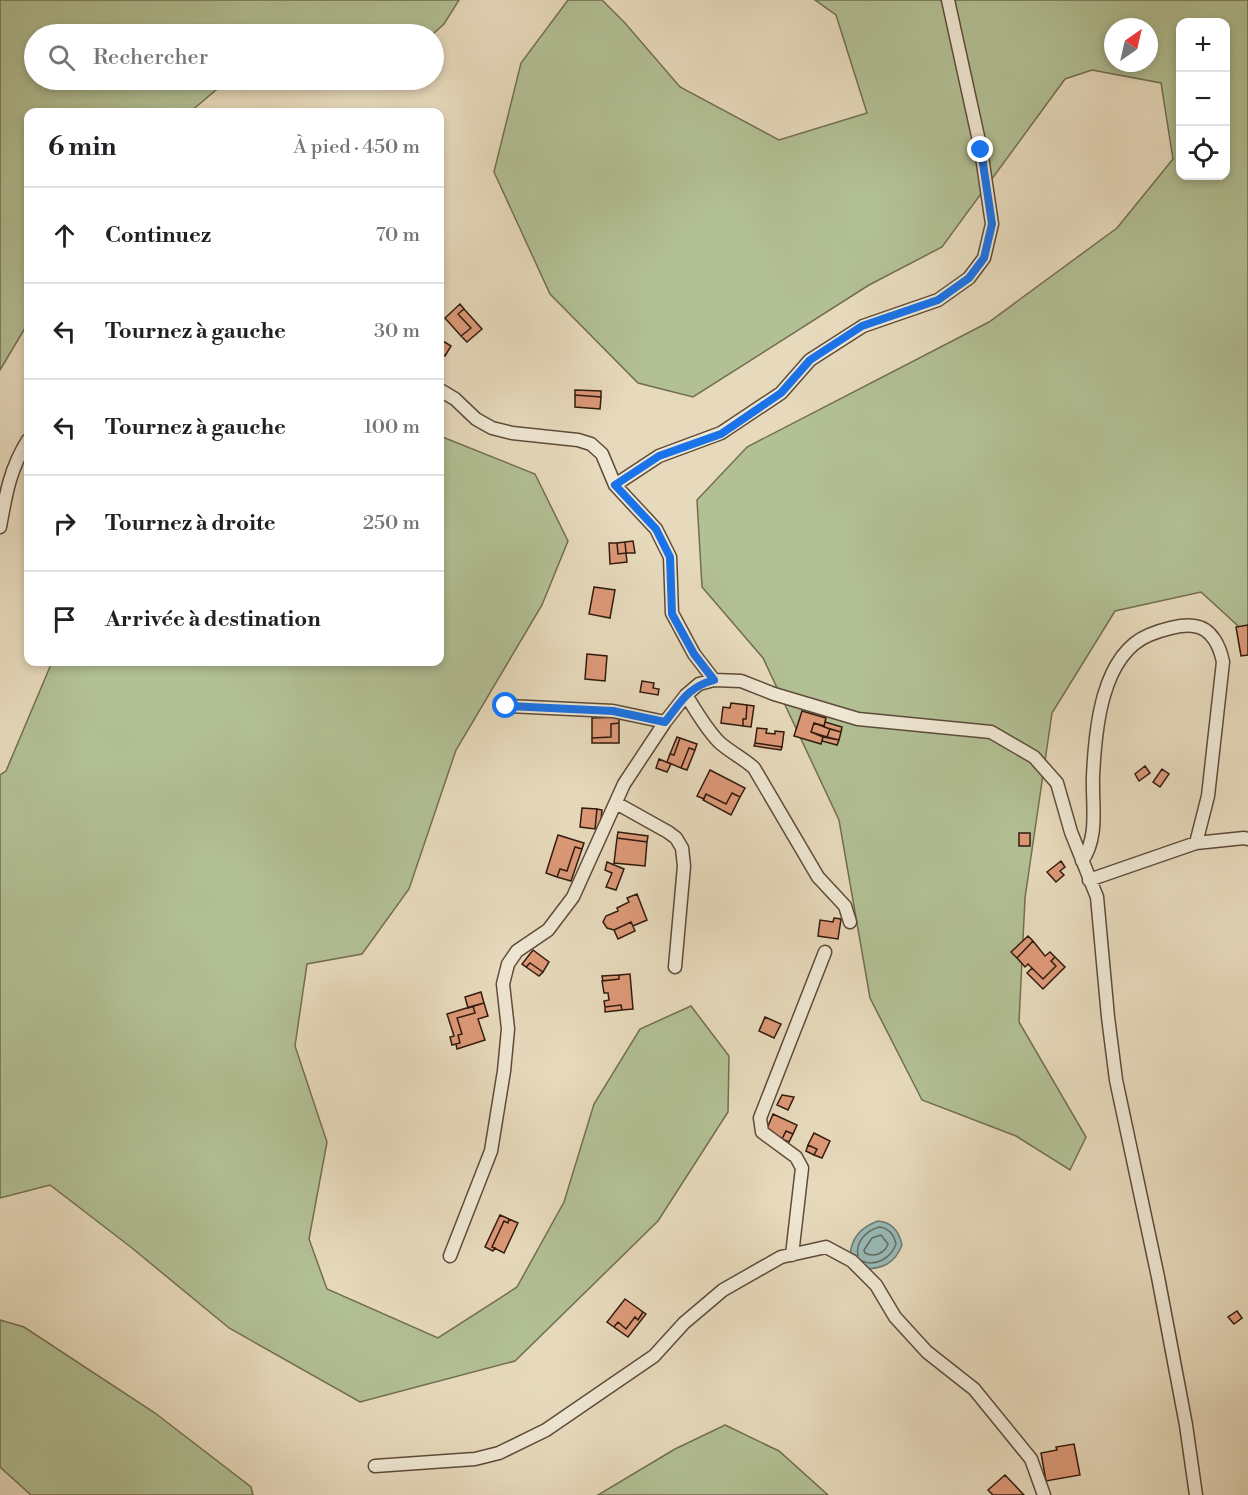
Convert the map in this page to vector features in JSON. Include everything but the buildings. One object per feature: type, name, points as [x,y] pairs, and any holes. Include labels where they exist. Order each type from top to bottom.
[{"type":"street","points":[[615,485],[659,456],[721,434],[781,393],[810,360],[862,326],[938,300],[969,278],[984,258],[992,224],[981,150],[948,0]]},
{"type":"street","points":[[444,392],[455,399],[476,419],[492,428],[512,433],[578,440],[591,444],[602,454],[615,485],[656,529],[670,557],[672,614],[694,654],[714,680]]},
{"type":"street","points":[[0,527],[7,484],[24,447]]},
{"type":"street","points":[[1082,861],[1089,851],[1093,835],[1096,738],[1109,677],[1129,648],[1141,638],[1157,631],[1192,625],[1211,634],[1220,648],[1223,662],[1208,796],[1196,843]]},
{"type":"street","points":[[450,1256],[492,1151],[508,1029],[503,984],[508,964],[517,951],[548,930],[573,897],[624,784],[686,695],[699,684],[714,680],[741,681],[774,694],[858,719],[991,732],[1034,757],[1057,783],[1071,832],[1098,897],[1107,1017],[1116,1080],[1158,1277],[1186,1425],[1196,1495]]},
{"type":"street","points":[[686,695],[709,730],[720,742],[754,768],[813,869],[845,906],[850,922]]},
{"type":"street","points":[[506,706],[613,711],[665,722]]},
{"type":"street","points":[[616,803],[668,832],[676,838],[682,848],[684,866],[675,967]]},
{"type":"street","points":[[1089,879],[1196,843],[1248,839]]},
{"type":"street","points":[[792,1255],[802,1168],[796,1157],[762,1132],[760,1118],[825,952]]},
{"type":"street","points":[[375,1466],[475,1459],[499,1453],[546,1430],[654,1356],[684,1323],[723,1290],[781,1257],[826,1247],[852,1261],[876,1285],[895,1317],[927,1352],[974,1389],[1031,1459],[1044,1495]]},
{"type":"green space","points":[[0,0],[459,0],[444,24],[24,24],[24,90],[216,90],[195,108],[24,108],[24,330],[0,370]]},
{"type":"green space","points":[[568,0],[602,0],[680,87],[779,140],[867,113],[836,15],[815,0],[1248,0],[1248,635],[1201,592],[1115,611],[1052,713],[1025,898],[1019,1022],[1086,1137],[1070,1170],[1016,1136],[922,1100],[870,998],[839,820],[763,658],[702,587],[697,500],[747,447],[989,322],[1117,228],[1173,159],[1161,83],[1092,70],[1065,79],[942,247],[869,285],[693,397],[638,383],[550,294],[494,172],[521,63]]},
{"type":"green space","points":[[444,438],[535,474],[568,541],[542,605],[456,750],[409,889],[362,954],[307,964],[295,1046],[327,1142],[309,1239],[327,1289],[438,1338],[517,1287],[564,1202],[594,1104],[640,1029],[691,1006],[729,1056],[728,1112],[658,1221],[515,1361],[360,1402],[229,1328],[132,1248],[50,1185],[0,1198],[0,775],[6,771],[50,666],[444,666]]},
{"type":"green space","points":[[0,1320],[24,1327],[155,1413],[251,1487],[253,1495],[31,1495],[0,1467]]},
{"type":"green space","points":[[725,1425],[779,1451],[828,1495],[598,1495],[675,1449]]},
{"type":"water","points":[[878,1221],[894,1228],[902,1245],[888,1264],[864,1269],[850,1256],[852,1244],[862,1230]]},
{"type":"route","points":[[506,706],[613,711],[665,722],[686,695],[699,684],[714,680],[694,654],[672,614],[670,557],[656,529],[615,485],[659,456],[721,434],[781,393],[810,360],[862,326],[938,300],[969,278],[984,258],[992,224],[981,150]]}]
